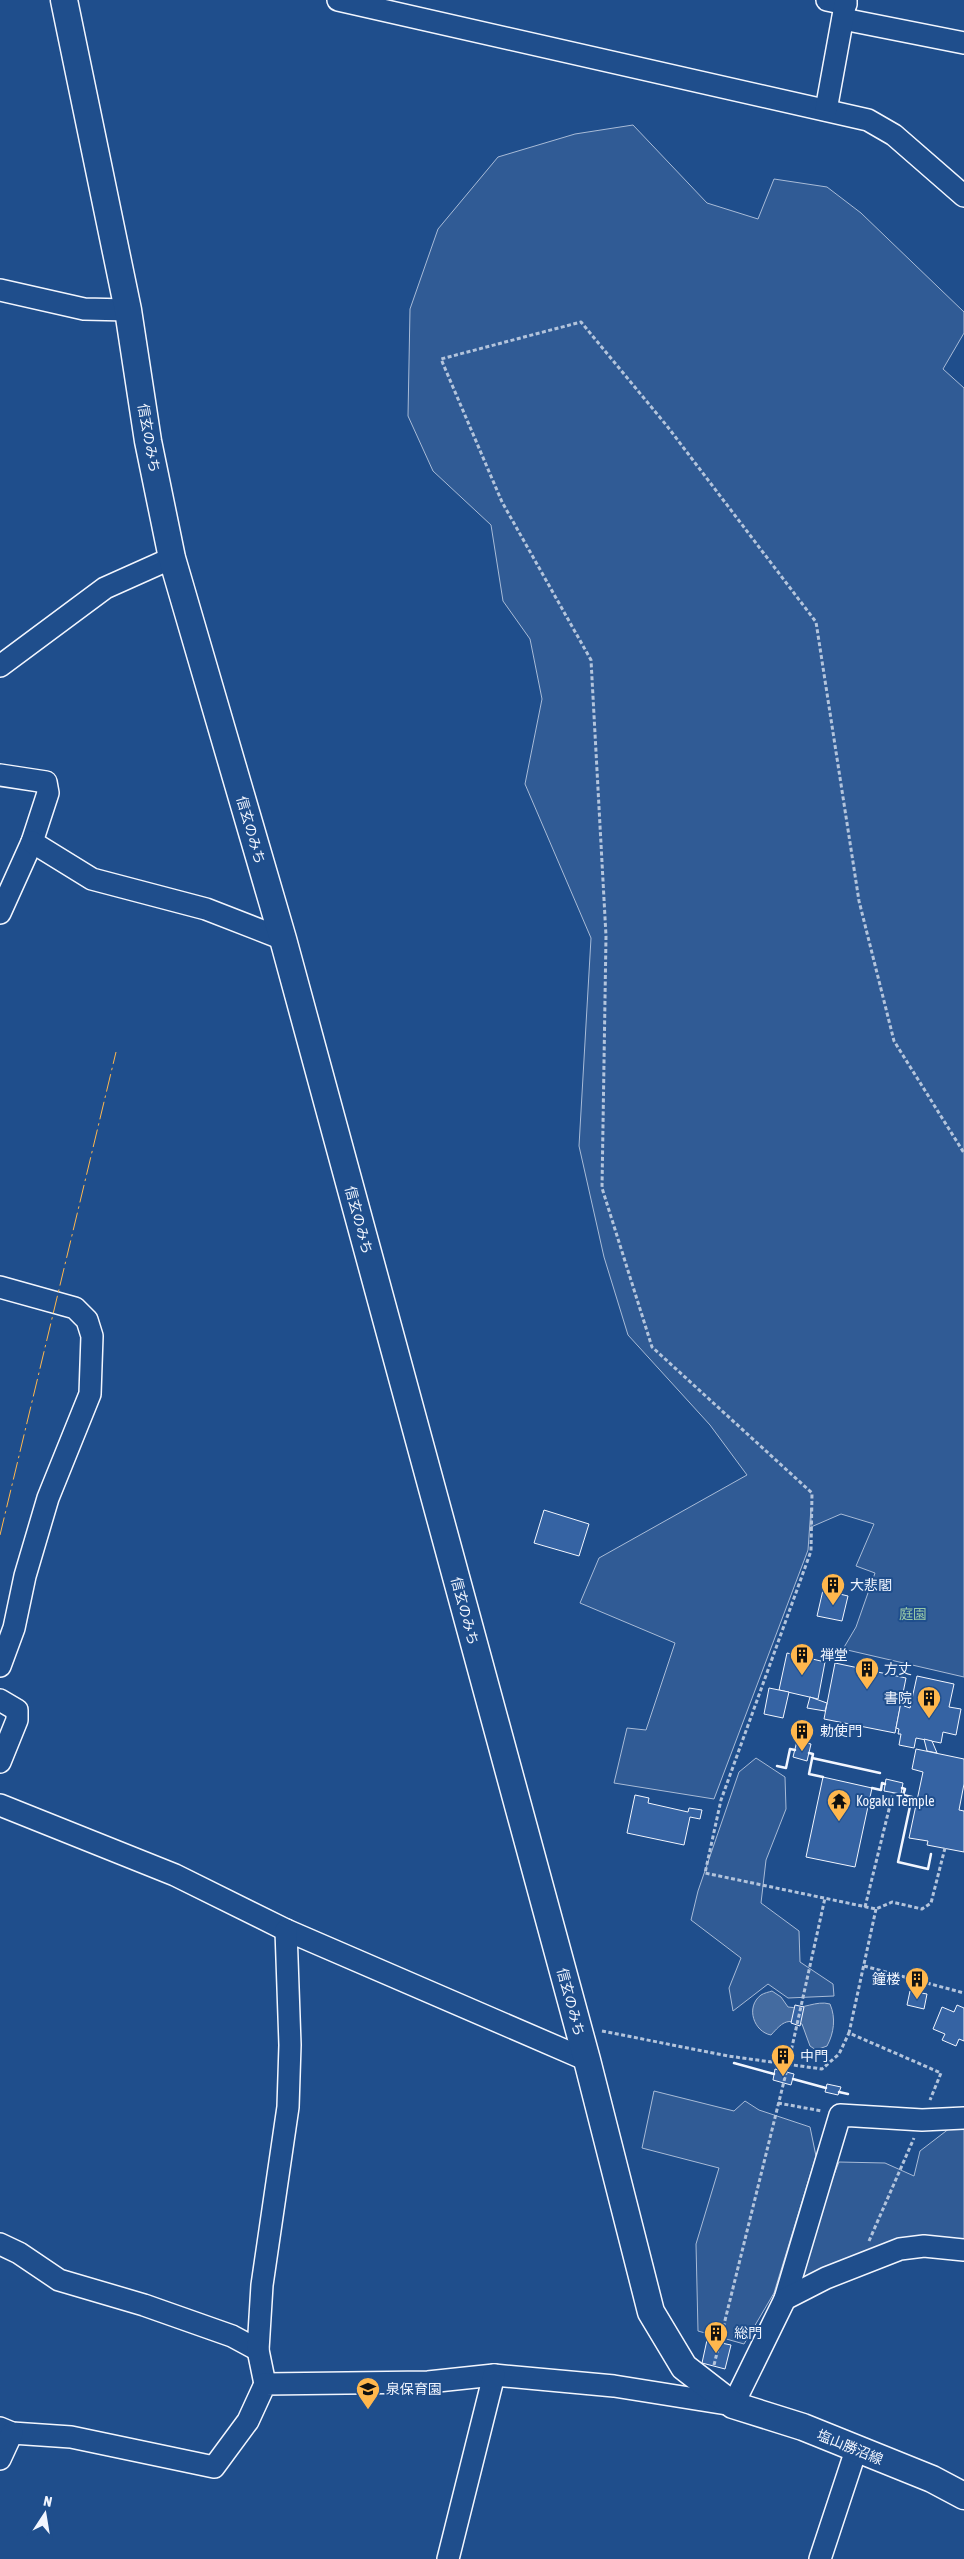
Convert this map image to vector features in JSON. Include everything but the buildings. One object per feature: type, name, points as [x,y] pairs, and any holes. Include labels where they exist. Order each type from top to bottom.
[{"type":"main road","name":"信玄のみち","points":[[64,0],[128,310],[148,441],[172,558],[283,939],[587,2060],[651,2312],[684,2367],[733,2404]]},
{"type":"main road","name":"塩山勝沼線","points":[[733,2404],[803,2427],[932,2480],[964,2496]]},
{"type":"street","points":[[338,0],[868,120],[894,136],[964,196]]},
{"type":"street","points":[[826,110],[841,6],[964,42]]},
{"type":"street","points":[[0,290],[84,309],[128,310]]},
{"type":"street","points":[[0,666],[105,588],[172,558]]},
{"type":"street","points":[[0,776],[46,782],[48,792],[32,842],[0,913]]},
{"type":"street","points":[[32,842],[92,879],[206,909],[283,939]]},
{"type":"street","points":[[0,1288],[75,1308],[87,1320],[92,1336],[90,1394],[48,1498],[24,1576],[14,1628],[0,1666]]},
{"type":"street","points":[[0,1700],[17,1710],[17,1720],[0,1762]]},
{"type":"street","points":[[0,1806],[175,1875],[286,1930],[587,2060]]},
{"type":"street","points":[[0,2459],[6,2430],[71,2437],[214,2467],[248,2421],[265,2384],[258,2350],[262,2285],[288,2107],[290,2045],[286,1930]]},
{"type":"street","points":[[265,2384],[428,2382],[494,2375],[614,2386],[733,2404],[785,2299],[840,2115],[922,2120],[964,2118]]},
{"type":"street","points":[[0,2244],[19,2253],[60,2280],[162,2311],[232,2336],[258,2350]]},
{"type":"street","points":[[785,2299],[859,2264],[900,2249],[924,2246],[964,2250]]},
{"type":"street","points":[[448,2559],[494,2375]]},
{"type":"street","points":[[820,2559],[856,2450]]},
{"type":"path","points":[[944,1848],[931,1903],[922,1909],[892,1902],[876,1909],[705,1873],[721,1800],[811,1551],[812,1493],[652,1347],[602,1188],[606,936],[591,660],[502,502],[441,359],[581,322],[667,426],[816,622],[859,901],[894,1041],[964,1153]]},
{"type":"path","points":[[865,1907],[893,1793]]},
{"type":"path","points":[[707,2386],[719,2351],[788,2065],[825,1898]]},
{"type":"path","points":[[578,2027],[788,2065],[822,2069],[838,2054],[849,2033],[876,1909]]},
{"type":"path","points":[[864,1966],[964,1993]]},
{"type":"path","points":[[849,2033],[941,2073],[859,2264]]},
{"type":"path","points":[[778,2103],[840,2115]]},
{"type":"shaded area","points":[[633,125],[707,203],[758,219],[774,179],[827,187],[861,213],[964,312],[964,333],[943,369],[964,388],[964,1677],[843,1649],[856,1627],[875,1573],[856,1566],[874,1524],[841,1514],[811,1527],[811,1508],[808,1550],[714,1799],[614,1783],[627,1728],[646,1730],[675,1643],[580,1603],[599,1558],[747,1475],[710,1425],[628,1335],[604,1257],[579,1146],[591,938],[525,784],[542,699],[530,639],[503,601],[491,525],[433,471],[408,416],[410,309],[438,229],[498,157],[575,134]]},
{"type":"shaded area","points":[[756,1758],[785,1777],[786,1809],[766,1860],[761,1903],[799,1931],[800,1962],[833,1984],[834,1996],[788,1998],[768,1984],[733,2011],[729,1988],[741,1958],[691,1920],[698,1891],[739,1772]]},
{"type":"shaded area","points":[[772,1991],[781,1997],[788,2007],[794,2008],[820,2003],[830,2004],[833,2025],[827,2046],[816,2050],[810,2046],[802,2024],[797,2022],[785,2023],[778,2027],[771,2035],[760,2029],[754,2018],[753,2006],[761,1995]]},
{"type":"shaded area","points":[[654,2091],[734,2111],[745,2101],[759,2110],[810,2127],[816,2156],[774,2293],[744,2344],[698,2331],[696,2244],[719,2168],[642,2148]]},
{"type":"shaded area","points":[[950,2128],[964,2129],[964,2250],[924,2246],[785,2299],[839,2162],[885,2163],[914,2176],[920,2151]]},
{"type":"wall","points":[[777,1766],[786,1768],[790,1749],[795,1750]]},
{"type":"wall","points":[[809,1753],[813,1754],[809,1774],[823,1777]]},
{"type":"wall","points":[[812,1758],[880,1773]]},
{"type":"wall","points":[[872,1788],[881,1790],[882,1783],[885,1784]]},
{"type":"wall","points":[[902,1788],[905,1789],[903,1795],[912,1797],[898,1862],[928,1869],[931,1854]]},
{"type":"wall","points":[[734,2063],[774,2074]]},
{"type":"wall","points":[[793,2079],[826,2088]]},
{"type":"wall","points":[[839,2092],[848,2094]]},
{"type":"power","points":[[0,1535],[116,1052]]},
{"type":"place","name":"大悲閣","points":[[833,1606]]},
{"type":"place","name":"禅堂","points":[[802,1676]]},
{"type":"place","name":"方丈","points":[[867,1690]]},
{"type":"place","name":"書院","points":[[929,1719]]},
{"type":"place","name":"勅使門","points":[[802,1752]]},
{"type":"place","name":"Kogaku Temple","points":[[839,1822]]},
{"type":"place","name":"鐘楼","points":[[917,2000]]},
{"type":"place","name":"中門","points":[[783,2077]]},
{"type":"place","name":"総門","points":[[716,2354]]},
{"type":"place","name":"泉保育園","points":[[368,2410]]},
{"type":"park label","name":"庭園","points":[[913,1614]]}]
